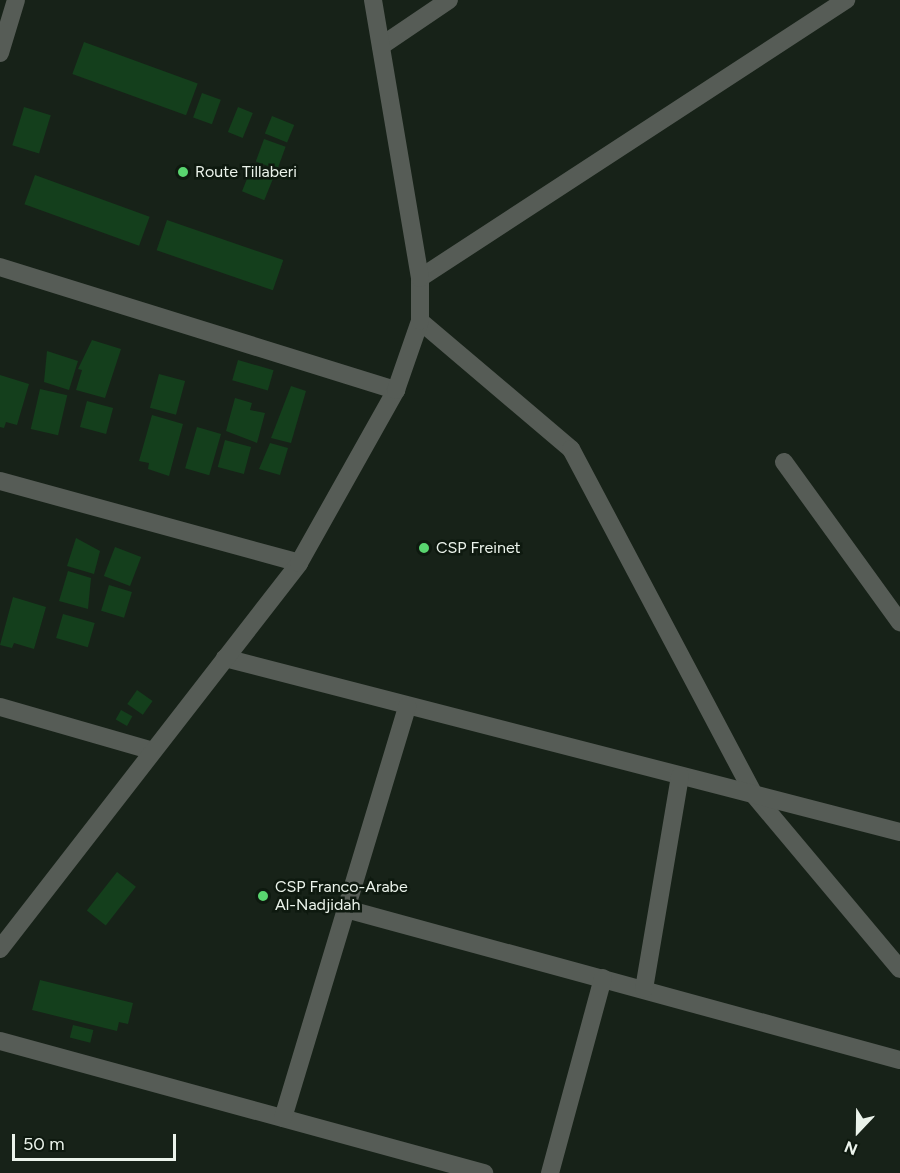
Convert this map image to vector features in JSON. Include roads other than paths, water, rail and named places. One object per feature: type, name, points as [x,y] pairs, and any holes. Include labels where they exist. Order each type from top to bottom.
[{"type":"street","points":[[0,53],[16,0]]},
{"type":"street","points":[[0,948],[8,926],[153,751],[299,563],[396,390],[420,321],[420,278],[373,0]]},
{"type":"street","points":[[381,46],[449,0]]},
{"type":"street","points":[[420,278],[846,0]]},
{"type":"street","points":[[0,267],[396,390]]},
{"type":"street","points":[[420,321],[571,449],[753,795],[900,969]]},
{"type":"street","points":[[784,462],[900,622]]},
{"type":"street","points":[[0,481],[299,563]]},
{"type":"street","points":[[225,658],[900,832]]},
{"type":"street","points":[[284,1118],[407,706]]},
{"type":"street","points":[[0,707],[153,751]]},
{"type":"street","points":[[644,989],[680,776]]},
{"type":"street","points":[[346,909],[900,1060]]},
{"type":"street","points":[[550,1173],[603,978]]},
{"type":"street","points":[[0,1041],[483,1173]]},
{"type":"place","name":"Route Tillaberi","points":[[183,172]]},
{"type":"place","name":"CSP Freinet","points":[[424,548]]},
{"type":"place","name":"CSP Franco-Arabe Al-Nadjidah","points":[[263,896]]}]
